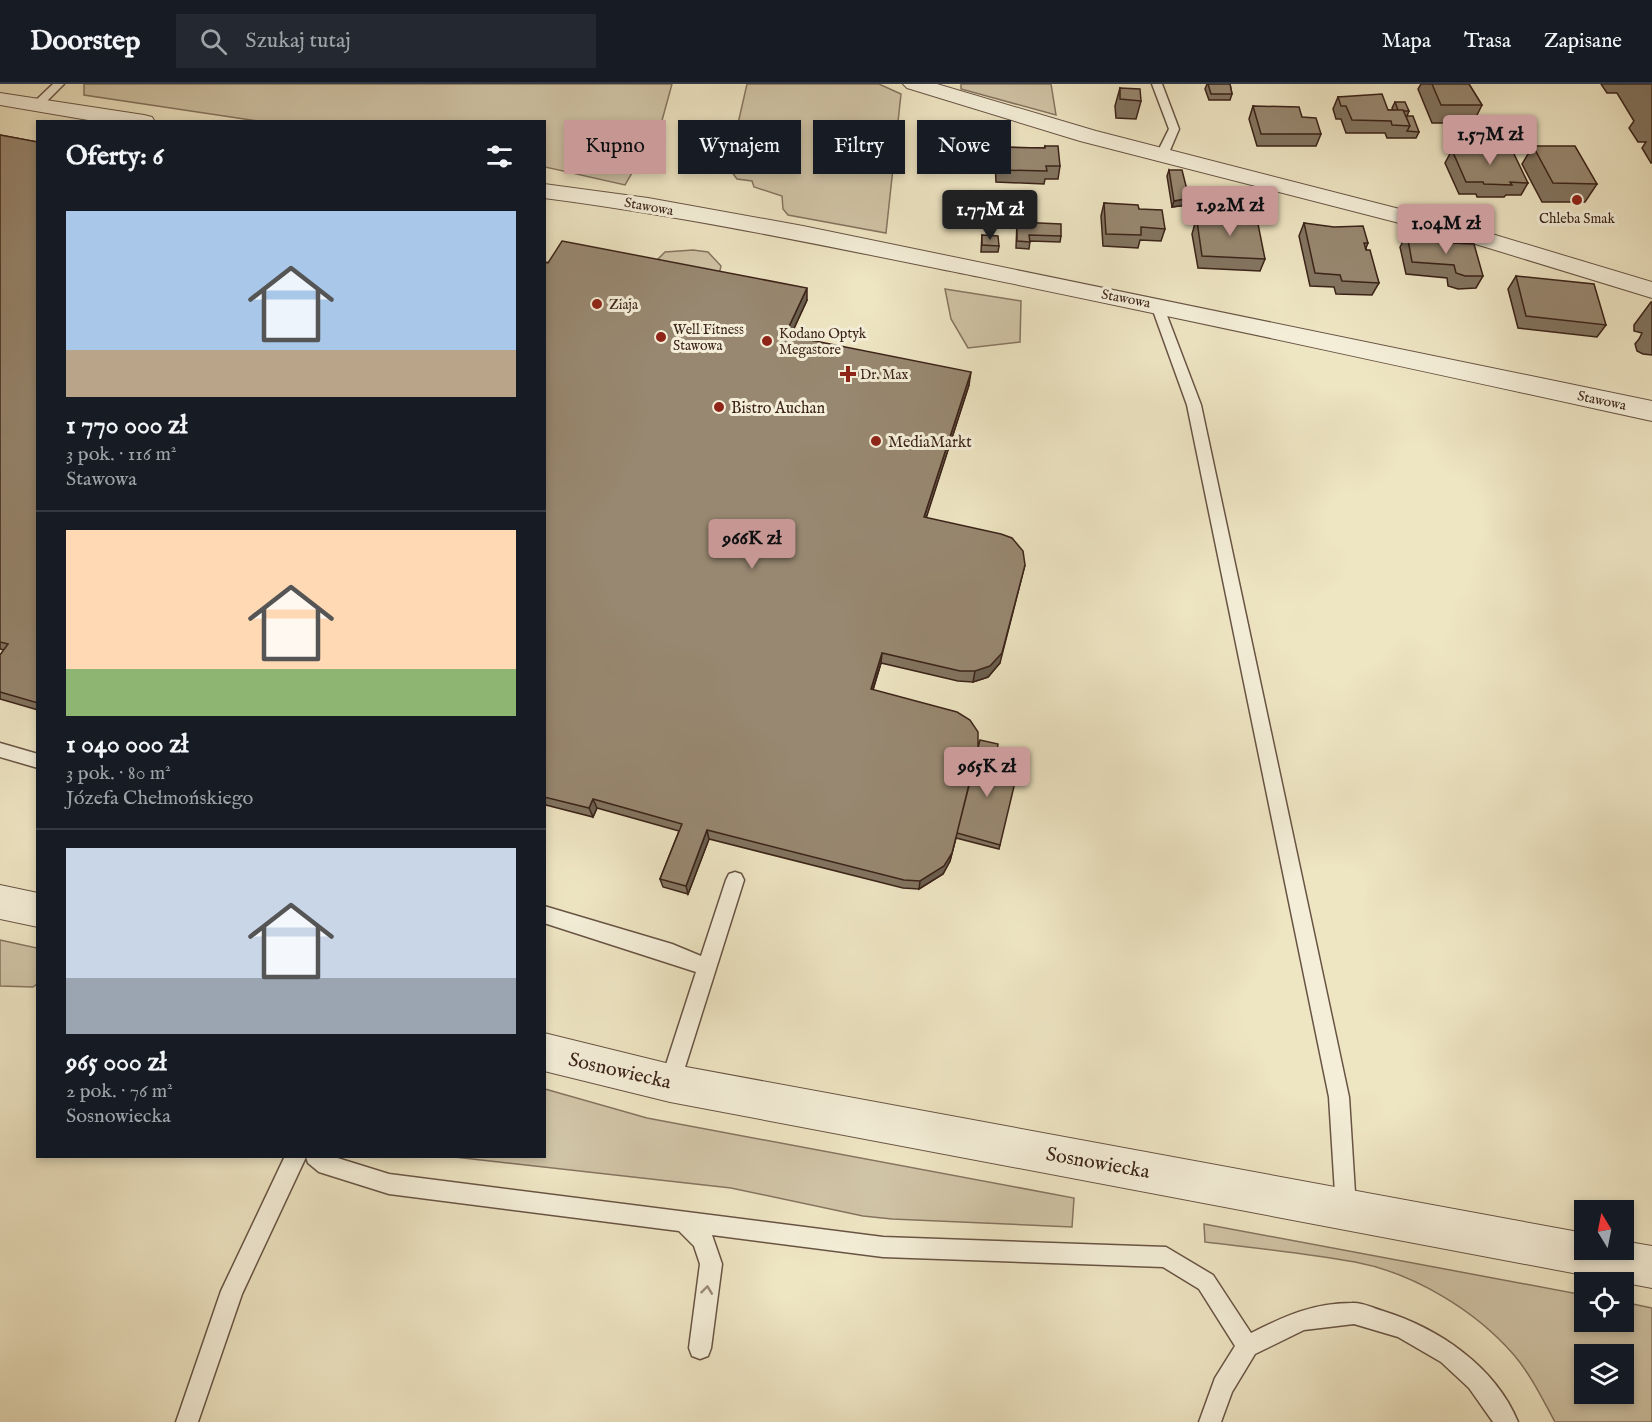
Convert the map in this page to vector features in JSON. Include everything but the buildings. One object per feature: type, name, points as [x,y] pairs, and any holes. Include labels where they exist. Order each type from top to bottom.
[{"type":"street","points":[[914,84],[1162,154],[1454,230],[1652,290]]},
{"type":"street","points":[[0,99],[131,120]]},
{"type":"street","name":"Stawowa","points":[[546,184],[598,197]]},
{"type":"street","name":"Stawowa","points":[[546,190],[598,197],[1157,304],[1652,411]]},
{"type":"street","points":[[0,902],[36,910]]},
{"type":"street","name":"Sosnowiecka","points":[[546,1053],[670,1083],[1652,1267]]},
{"type":"lane","points":[[37,105],[59,84]]},
{"type":"lane","points":[[1157,84],[1174,129],[1162,154]]},
{"type":"lane","points":[[1157,304],[1194,405],[1331,1055],[1339,1097],[1346,1209]]},
{"type":"lane","points":[[0,750],[36,760]]},
{"type":"lane","points":[[670,1083],[735,880]]},
{"type":"lane","points":[[546,915],[672,953],[707,967]]},
{"type":"lane","points":[[187,1422],[232,1291],[295,1158]]},
{"type":"lane","points":[[317,1158],[326,1165],[389,1184],[883,1246],[1166,1257],[1206,1282],[1246,1346]]},
{"type":"lane","points":[[681,1220],[702,1236],[710,1257],[700,1348]]},
{"type":"lane","points":[[1210,1422],[1223,1386],[1246,1346],[1303,1319],[1354,1313],[1402,1328],[1449,1354],[1477,1380],[1507,1422]]},
{"type":"shaded area","points":[[84,84],[672,84],[662,120],[564,120],[564,171],[546,167],[546,120],[250,120],[84,95]]},
{"type":"shaded area","points":[[747,84],[879,84],[901,94],[898,120],[813,120],[813,174],[892,174],[886,233],[788,215],[783,209],[782,196],[754,187],[752,181],[737,179],[733,174],[801,174],[801,120],[739,120]]},
{"type":"shaded area","points":[[961,84],[1051,84],[1056,115],[961,89]]},
{"type":"shaded area","points":[[576,174],[631,174],[625,185]]},
{"type":"shaded area","points":[[693,250],[708,252],[721,266],[717,283],[647,270],[665,252]]},
{"type":"shaded area","points":[[945,289],[1021,301],[1020,342],[968,348],[951,319]]},
{"type":"shaded area","points":[[0,940],[36,948],[36,985],[33,987],[0,986]]},
{"type":"shaded area","points":[[546,1089],[647,1118],[1074,1198],[1072,1227],[863,1216],[731,1188],[463,1158],[546,1158]]},
{"type":"shaded area","points":[[1204,1224],[1574,1293],[1574,1332],[1634,1332],[1634,1304],[1652,1308],[1652,1422],[1555,1422],[1526,1371],[1514,1355],[1499,1339],[1463,1309],[1421,1285],[1377,1267],[1280,1251],[1205,1242]]},
{"type":"place","name":"Chleba Smak","points":[[1577,200]]},
{"type":"place","name":"Ziaja","points":[[597,304]]},
{"type":"place","name":"Well Fitness Stawowa","points":[[661,337]]},
{"type":"place","name":"Kodano Optyk Megastore","points":[[767,341]]},
{"type":"place","name":"Dr. Max","points":[[848,374]]},
{"type":"place","name":"Bistro Auchan","points":[[719,407]]},
{"type":"place","name":"MediaMarkt","points":[[876,441]]}]
